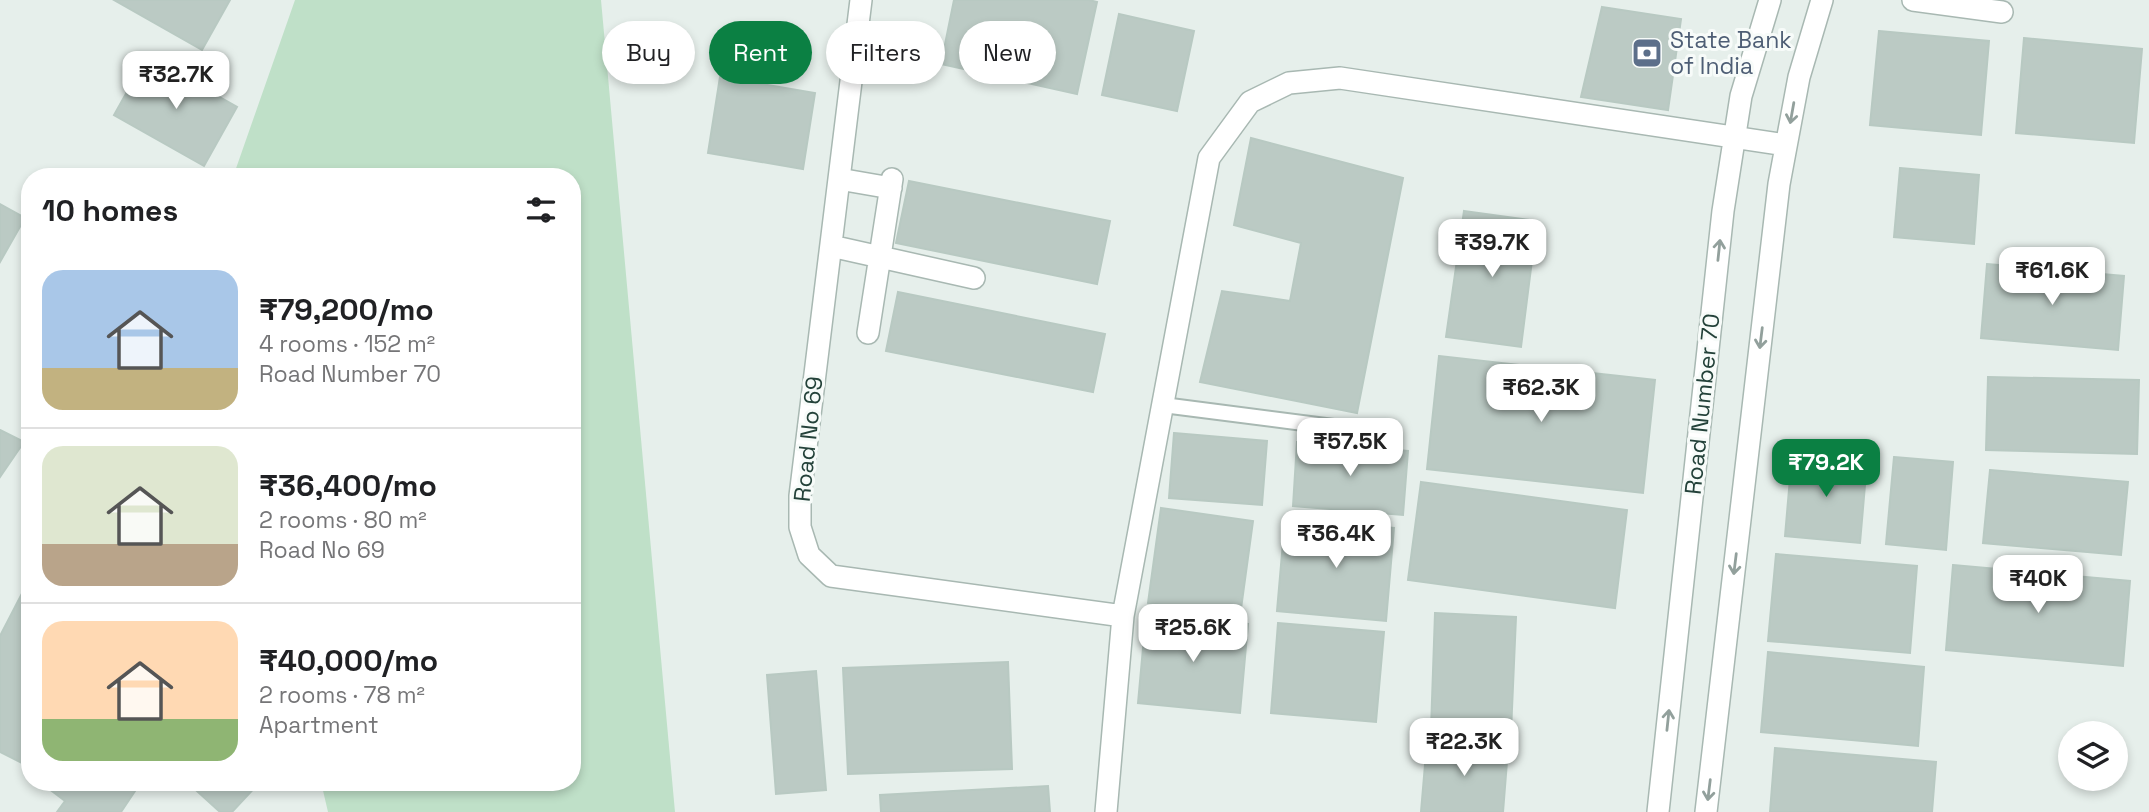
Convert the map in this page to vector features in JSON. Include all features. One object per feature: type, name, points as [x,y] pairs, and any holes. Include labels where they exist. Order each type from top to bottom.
[{"type":"street","name":"Road No 69","points":[[861,0],[800,496],[800,527],[809,555],[831,576],[1123,616]]},
{"type":"street","name":"Road Number 70","points":[[1658,812],[1733,137],[1741,96],[1770,0]]},
{"type":"street","points":[[1706,812],[1779,184],[1798,77],[1822,0]]},
{"type":"street","points":[[1913,0],[2002,12]]},
{"type":"street","points":[[1106,812],[1123,616],[1209,158],[1250,102],[1289,83],[1339,78],[1786,145]]},
{"type":"street","points":[[839,179],[891,183],[868,333]]},
{"type":"street","points":[[831,246],[974,278]]},
{"type":"lane","points":[[1163,405],[1357,430]]},
{"type":"green space","points":[[295,0],[601,0],[602,84],[609,84],[675,812],[328,812],[323,791],[581,791],[581,168],[236,168]]},
{"type":"building","points":[[114,0],[230,0],[202,50]]},
{"type":"building","points":[[954,0],[1097,2],[1077,94],[1032,84],[1056,84],[1056,21],[959,21],[959,68],[945,65],[945,44]]},
{"type":"building","points":[[1602,7],[1681,19],[1668,110],[1581,97]]},
{"type":"building","points":[[1119,14],[1194,31],[1177,111],[1102,95]]},
{"type":"building","points":[[1879,31],[1989,41],[1981,135],[1870,125]]},
{"type":"building","points":[[2024,38],[2142,49],[2134,143],[2016,133]]},
{"type":"building","points":[[147,56],[237,107],[204,166],[114,115]]},
{"type":"building","points":[[719,84],[762,84],[815,93],[803,169],[708,153]]},
{"type":"building","points":[[1251,138],[1403,178],[1357,413],[1200,382],[1222,291],[1290,301],[1301,243],[1234,225]]},
{"type":"building","points":[[1900,168],[1979,175],[1974,244],[1894,237]]},
{"type":"building","points":[[909,181],[1110,221],[1097,284],[896,243]]},
{"type":"building","points":[[0,204],[21,216],[21,225],[0,262]]},
{"type":"building","points":[[1464,211],[1537,221],[1521,347],[1446,337]]},
{"type":"building","points":[[1987,264],[2124,276],[2118,350],[1981,338]]},
{"type":"building","points":[[898,292],[1105,334],[1093,392],[886,351]]},
{"type":"building","points":[[1439,356],[1655,380],[1643,493],[1427,469]]},
{"type":"building","points":[[1988,377],[2139,380],[2137,454],[1986,450]]},
{"type":"building","points":[[0,430],[21,440],[21,446],[0,477]]},
{"type":"building","points":[[1174,433],[1267,441],[1262,505],[1169,498]]},
{"type":"building","points":[[1297,442],[1408,451],[1403,515],[1293,506]]},
{"type":"building","points":[[1792,455],[1867,462],[1860,543],[1785,536]]},
{"type":"building","points":[[1894,457],[1953,462],[1946,550],[1886,544]]},
{"type":"building","points":[[1990,470],[2128,482],[2121,555],[1983,543]]},
{"type":"building","points":[[1421,482],[1627,510],[1615,608],[1408,580]]},
{"type":"building","points":[[1161,508],[1253,521],[1240,616],[1148,603]]},
{"type":"building","points":[[1285,519],[1394,528],[1386,621],[1277,611]]},
{"type":"building","points":[[1776,554],[1917,566],[1910,653],[1768,641]]},
{"type":"building","points":[[1953,565],[2130,581],[2123,666],[1946,650]]},
{"type":"building","points":[[21,595],[21,762],[0,752],[0,636]]},
{"type":"building","points":[[1435,613],[1516,617],[1511,732],[1431,729]]},
{"type":"building","points":[[1146,615],[1248,624],[1240,713],[1138,703]]},
{"type":"building","points":[[1278,623],[1384,632],[1376,722],[1271,713]]},
{"type":"building","points":[[1768,652],[1924,667],[1918,746],[1761,732]]},
{"type":"building","points":[[1008,662],[1012,769],[848,774],[843,668]]},
{"type":"building","points":[[816,671],[826,790],[776,794],[767,675]]},
{"type":"building","points":[[1427,741],[1508,749],[1503,812],[1421,812]]},
{"type":"building","points":[[1775,748],[1936,762],[1932,812],[1770,812]]},
{"type":"building","points":[[1048,786],[1050,812],[881,812],[880,795]]},
{"type":"building","points":[[52,791],[135,791],[121,812],[57,812],[65,801]]},
{"type":"building","points":[[197,791],[252,791],[232,812],[220,812]]},
{"type":"place","name":"State Bank of India","points":[[1647,53]]}]
